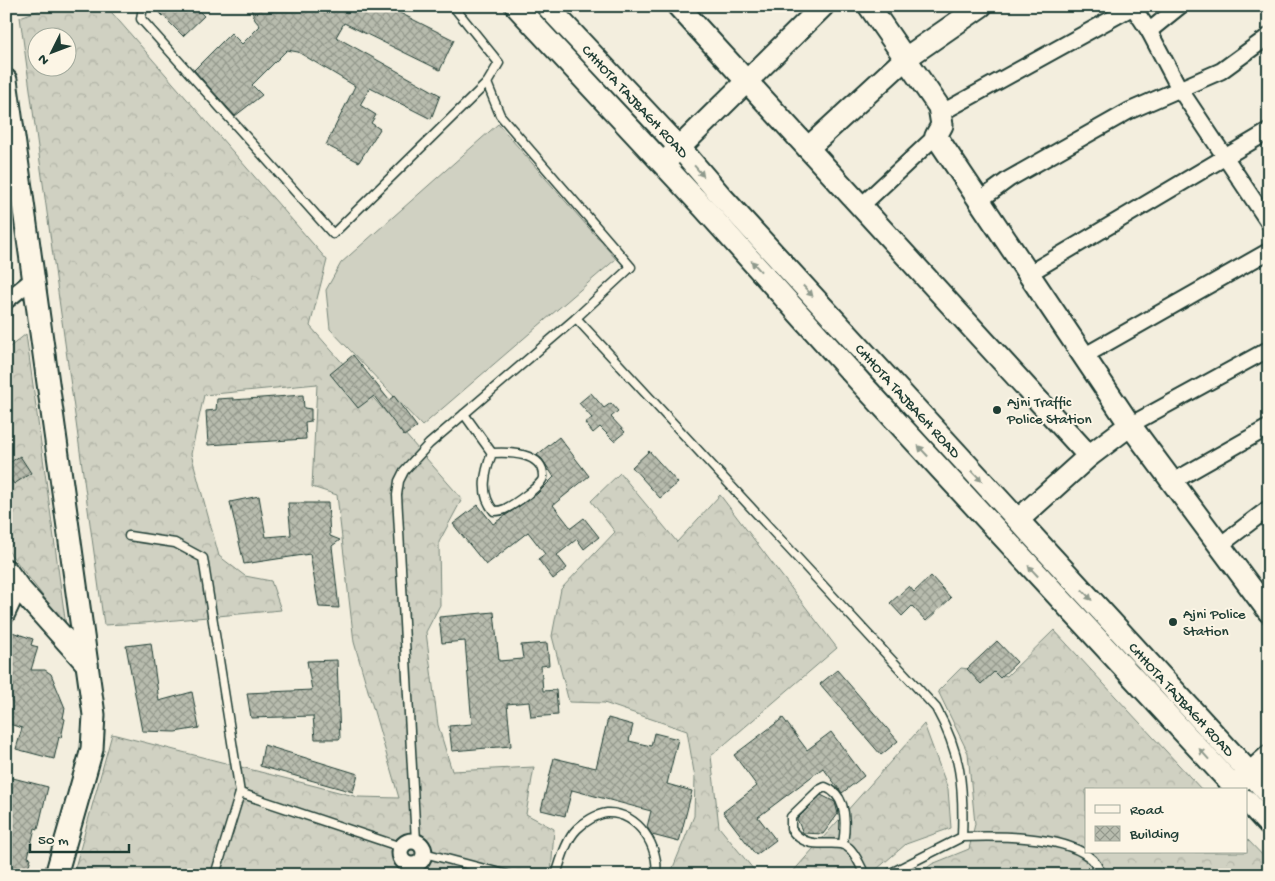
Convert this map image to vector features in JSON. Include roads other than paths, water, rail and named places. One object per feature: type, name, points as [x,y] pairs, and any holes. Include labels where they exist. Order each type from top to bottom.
[{"type":"main road","points":[[516,6],[1234,788]]},
{"type":"main road","name":"CHHOTA TAJBAGH ROAD","points":[[547,6],[680,148],[721,196],[1269,794]]},
{"type":"main road","points":[[663,164],[823,6]]},
{"type":"main road","points":[[869,6],[940,108],[942,125],[936,136],[1130,425],[1219,546],[1267,605]]},
{"type":"main road","points":[[808,148],[906,58],[980,6]]},
{"type":"main road","points":[[681,7],[1089,456]]},
{"type":"main road","points":[[6,80],[71,540],[84,660],[79,746],[44,875]]},
{"type":"main road","points":[[6,144],[27,284],[62,547],[94,715],[92,749],[56,875]]},
{"type":"main road","points":[[1018,520],[1089,456],[1130,425]]},
{"type":"main road","points":[[6,570],[19,588],[84,660]]},
{"type":"main road","points":[[1241,788],[1249,772],[1269,756]]},
{"type":"main road","points":[[1248,803],[1269,825]]},
{"type":"street","points":[[1149,32],[1180,6]]},
{"type":"street","points":[[941,113],[1133,8],[1149,32],[1179,88],[1269,223]]},
{"type":"street","points":[[980,201],[1009,179],[1129,111],[1222,71],[1250,48],[1269,36]]},
{"type":"street","points":[[1028,274],[1269,132]]},
{"type":"street","points":[[861,206],[936,136]]},
{"type":"street","points":[[1084,356],[1269,251]]},
{"type":"street","points":[[6,301],[27,284]]},
{"type":"street","points":[[1130,425],[1269,349]]},
{"type":"street","points":[[1172,482],[1269,427]]},
{"type":"street","points":[[1219,546],[1269,508]]},
{"type":"street","points":[[6,616],[19,588]]},
{"type":"street","points":[[407,842],[420,847],[422,860],[414,870],[402,859],[400,855],[401,847],[407,842]]},
{"type":"lane","points":[[143,6],[141,19],[333,234],[487,83],[498,63],[453,6]]},
{"type":"lane","points":[[487,83],[500,115],[631,268],[576,318],[429,444],[404,471],[397,495],[420,847],[508,875]]},
{"type":"lane","points":[[576,318],[936,708],[948,729],[958,762],[962,782],[962,837]]},
{"type":"lane","points":[[464,414],[492,453]]},
{"type":"lane","points":[[507,452],[525,455],[534,459],[540,467],[543,476],[542,481],[527,494],[505,509],[498,511],[488,504],[485,496],[487,470],[492,453],[507,452]]},
{"type":"lane","points":[[129,536],[175,543],[202,558],[240,793],[215,875]]},
{"type":"lane","points":[[843,844],[845,814],[839,795],[832,789],[825,787],[791,817],[791,829],[801,839],[808,842],[816,844],[843,844],[851,849],[865,875]]},
{"type":"lane","points":[[240,793],[401,847]]},
{"type":"lane","points":[[556,875],[568,841],[576,830],[593,818],[608,813],[620,815],[633,821],[645,834],[652,844],[656,855],[656,875]]},
{"type":"lane","points":[[887,875],[962,837],[1042,839],[1073,848],[1088,856],[1101,875]]},
{"type":"place","name":"Ajni Traffic Police Station","points":[[997,410]]},
{"type":"place","name":"Ajni Police Station","points":[[1173,622]]}]
